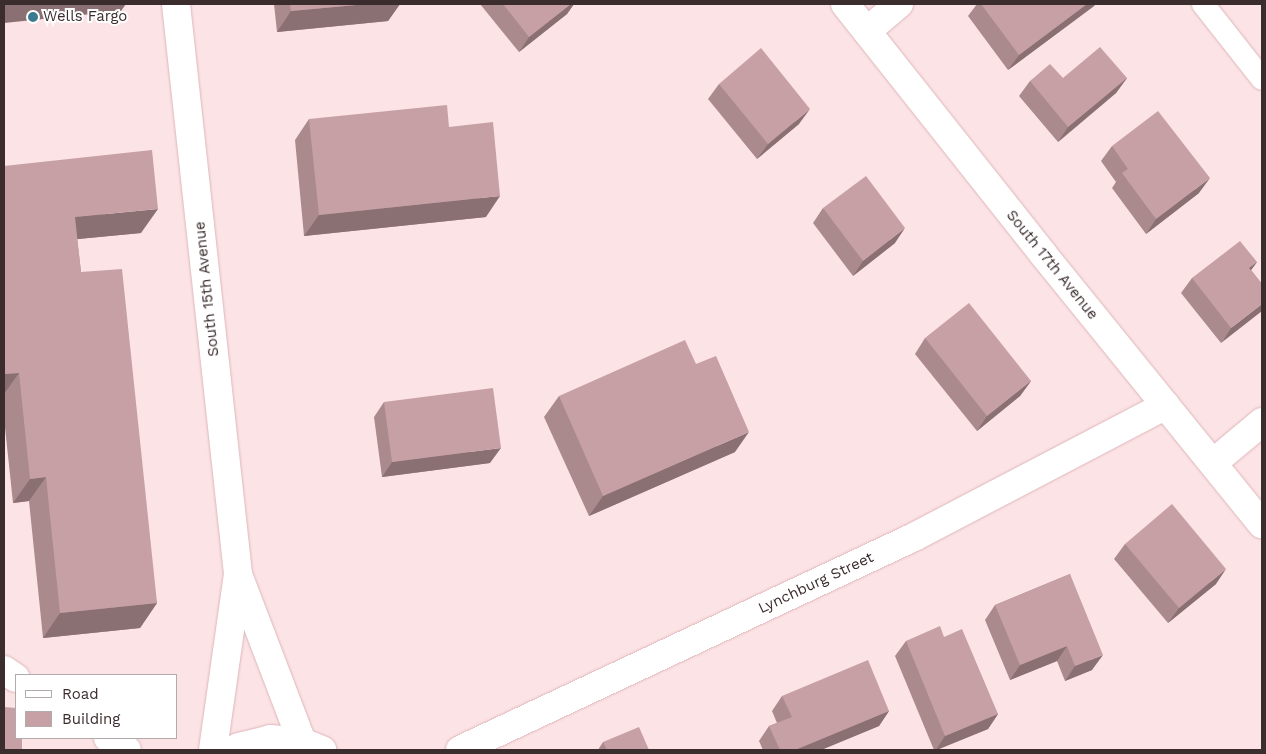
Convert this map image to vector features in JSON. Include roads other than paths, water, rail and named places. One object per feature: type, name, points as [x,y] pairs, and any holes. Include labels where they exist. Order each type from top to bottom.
[{"type":"street","name":"South 15th Avenue","points":[[176,4],[238,574],[213,750]]},
{"type":"street","name":"South 17th Avenue","points":[[845,4],[1043,254],[1262,524]]},
{"type":"street","points":[[867,31],[899,4]]},
{"type":"street","name":"Lynchburg Street","points":[[460,750],[914,537],[1166,405]]},
{"type":"street","points":[[1213,463],[1262,422]]},
{"type":"street","name":"South 15th Avenue","points":[[238,574],[312,746]]},
{"type":"street","points":[[4,670],[15,677]]},
{"type":"street","points":[[110,739],[127,750]]},
{"type":"street","points":[[233,750],[239,746],[270,739],[312,746]]},
{"type":"lane","points":[[1203,4],[1262,79]]},
{"type":"place","name":"Wells Fargo","points":[[33,17]]}]
